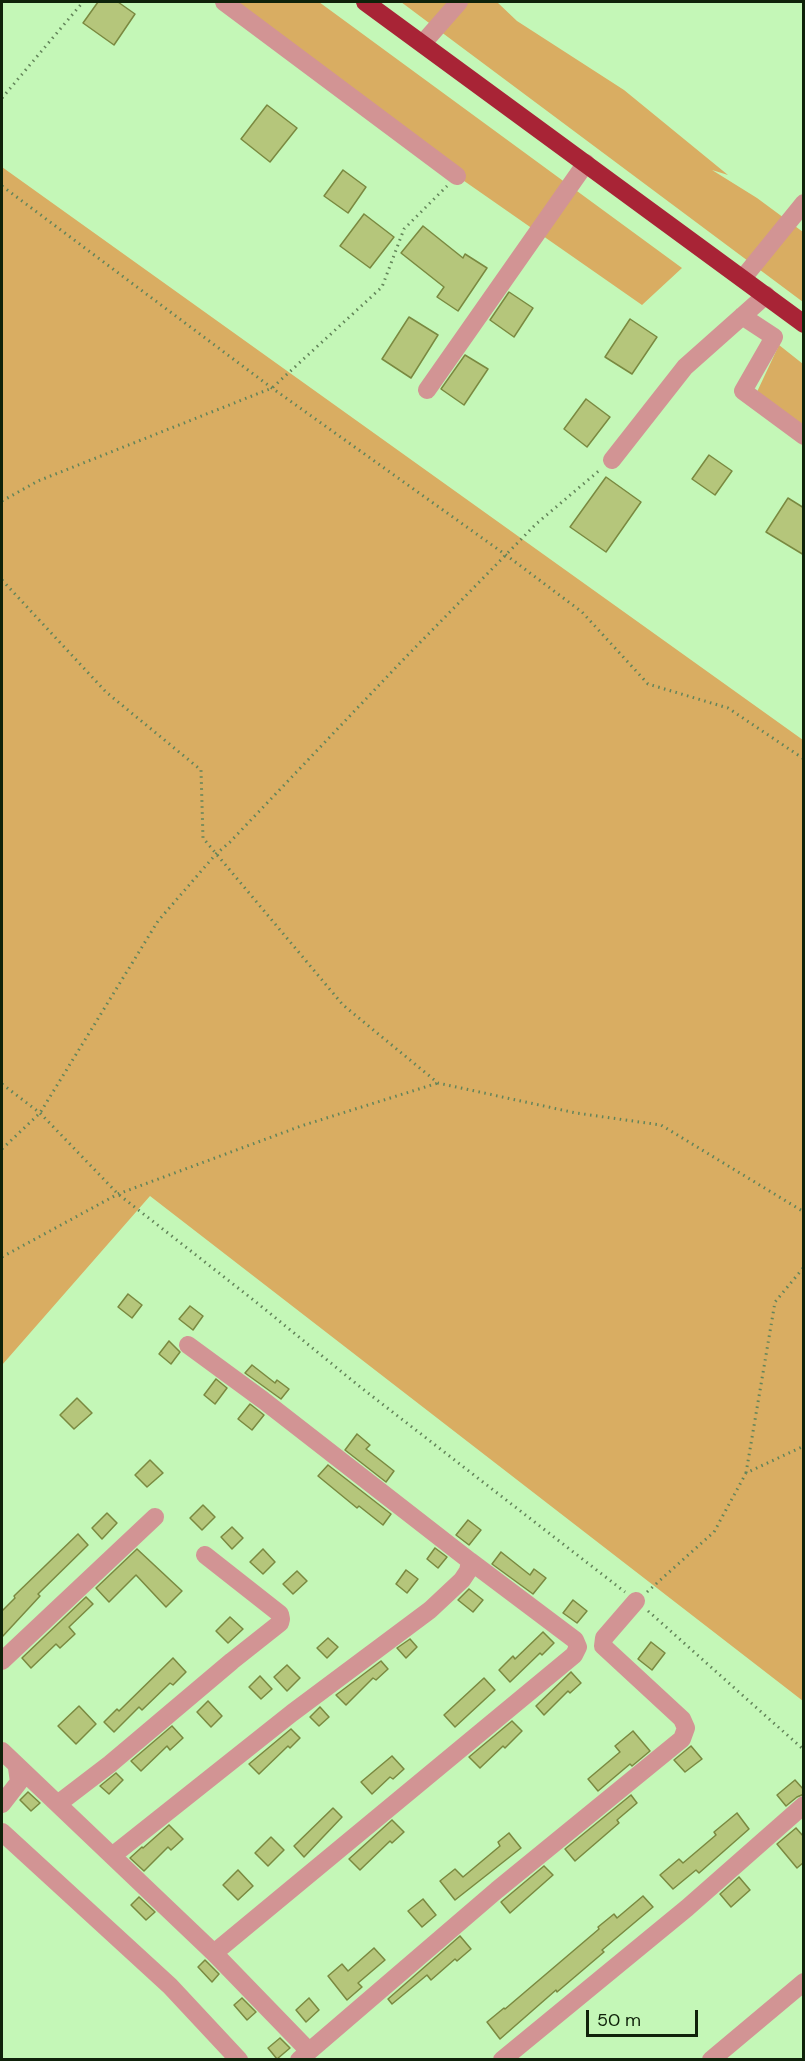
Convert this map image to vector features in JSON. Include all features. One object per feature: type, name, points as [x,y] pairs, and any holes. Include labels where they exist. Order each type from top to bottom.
[{"type":"highway","points":[[365,2],[804,324]]},
{"type":"street","points":[[224,2],[457,176]]},
{"type":"street","points":[[423,43],[459,2]]},
{"type":"street","points":[[427,390],[586,163]]},
{"type":"street","points":[[742,278],[804,203]]},
{"type":"street","points":[[612,460],[686,367],[766,295]]},
{"type":"street","points":[[742,316],[774,337],[743,391],[804,436]]},
{"type":"street","points":[[188,1345],[575,1640],[578,1647],[574,1654],[214,1953]]},
{"type":"street","points":[[2,1661],[155,1518]]},
{"type":"street","points":[[58,1803],[110,1764],[280,1623],[280,1614],[205,1555]]},
{"type":"street","points":[[112,1856],[292,1713],[430,1610],[462,1580],[468,1571],[470,1561]]},
{"type":"street","points":[[2,1751],[17,1768],[58,1803],[214,1953],[303,2055],[497,1890],[682,1739],[686,1728],[682,1719],[603,1646],[604,1638],[636,1601]]},
{"type":"street","points":[[2,1804],[19,1782],[17,1768]]},
{"type":"street","points":[[502,2060],[687,1908],[804,1805]]},
{"type":"street","points":[[2,1832],[170,1986],[239,2060]]},
{"type":"street","points":[[711,2060],[804,1982]]},
{"type":"path","points":[[2,98],[83,2]]},
{"type":"path","points":[[2,501],[38,481],[272,388],[382,287],[404,229],[457,176]]},
{"type":"path","points":[[2,186],[272,388],[582,612],[648,684],[728,708],[804,759]]},
{"type":"path","points":[[2,1149],[40,1113],[158,921],[216,854],[536,524],[612,460]]},
{"type":"path","points":[[2,580],[106,692],[201,770],[203,838],[343,1005],[438,1083],[576,1113],[661,1125],[804,1212]]},
{"type":"path","points":[[2,1083],[40,1113],[118,1194],[359,1386],[636,1601],[804,1750]]},
{"type":"path","points":[[2,1257],[118,1194],[300,1126],[438,1083]]},
{"type":"path","points":[[636,1601],[714,1532],[746,1473],[775,1302],[804,1268]]},
{"type":"path","points":[[746,1473],[804,1446]]},
{"type":"shaded area","points":[[224,2],[319,2],[682,268],[642,305],[457,176]]},
{"type":"shaded area","points":[[401,2],[497,2],[517,21],[624,90],[728,175],[712,170],[757,198],[803,232],[803,302]]},
{"type":"shaded area","points":[[2,167],[803,740],[803,1701],[150,1196],[2,1365]]},
{"type":"shaded area","points":[[779,345],[803,364],[803,431],[756,394]]},
{"type":"building","points":[[98,2],[118,2],[135,14],[114,45],[83,23]]},
{"type":"building","points":[[267,105],[297,128],[270,162],[241,139]]},
{"type":"building","points":[[343,170],[366,187],[348,213],[324,196]]},
{"type":"building","points":[[364,214],[394,237],[370,268],[340,246]]},
{"type":"building","points":[[423,226],[463,258],[465,254],[487,268],[458,311],[437,297],[444,287],[401,253]]},
{"type":"building","points":[[509,292],[533,308],[514,337],[490,320]]},
{"type":"building","points":[[409,317],[438,335],[411,378],[382,359]]},
{"type":"building","points":[[630,319],[657,337],[632,374],[605,357]]},
{"type":"building","points":[[465,355],[488,369],[464,405],[441,389]]},
{"type":"building","points":[[586,399],[610,417],[587,447],[564,429]]},
{"type":"building","points":[[709,455],[732,471],[715,495],[692,479]]},
{"type":"building","points":[[606,477],[641,502],[606,552],[570,527]]},
{"type":"building","points":[[788,498],[804,508],[804,555],[766,532]]},
{"type":"building","points":[[128,1294],[142,1305],[132,1318],[118,1307]]},
{"type":"building","points":[[190,1306],[203,1316],[193,1330],[179,1319]]},
{"type":"building","points":[[169,1341],[180,1352],[171,1364],[159,1354]]},
{"type":"building","points":[[252,1365],[275,1383],[277,1380],[289,1389],[281,1399],[245,1373]]},
{"type":"building","points":[[216,1379],[227,1388],[215,1404],[204,1395]]},
{"type":"building","points":[[77,1398],[92,1413],[74,1429],[60,1415]]},
{"type":"building","points":[[250,1404],[264,1415],[252,1430],[238,1419]]},
{"type":"building","points":[[357,1434],[370,1445],[366,1449],[394,1471],[386,1482],[345,1450]]},
{"type":"building","points":[[150,1460],[163,1473],[147,1487],[135,1475]]},
{"type":"building","points":[[328,1465],[391,1514],[383,1525],[359,1506],[357,1508],[318,1476]]},
{"type":"building","points":[[203,1505],[215,1517],[202,1530],[190,1518]]},
{"type":"building","points":[[107,1513],[117,1523],[102,1539],[92,1528]]},
{"type":"building","points":[[468,1520],[481,1530],[469,1545],[456,1535]]},
{"type":"building","points":[[232,1527],[243,1538],[232,1549],[221,1537]]},
{"type":"building","points":[[78,1534],[88,1545],[38,1594],[40,1596],[2,1637],[2,1611],[15,1598],[14,1596]]},
{"type":"building","points":[[435,1548],[447,1557],[438,1568],[427,1559]]},
{"type":"building","points":[[137,1549],[182,1591],[166,1607],[136,1575],[109,1602],[96,1588]]},
{"type":"building","points":[[263,1549],[275,1562],[263,1574],[250,1562]]},
{"type":"building","points":[[501,1552],[530,1575],[534,1569],[546,1578],[533,1594],[492,1564]]},
{"type":"building","points":[[406,1570],[418,1579],[407,1593],[396,1584]]},
{"type":"building","points":[[297,1571],[307,1581],[293,1594],[283,1584]]},
{"type":"building","points":[[469,1589],[483,1600],[473,1612],[458,1600]]},
{"type":"building","points":[[86,1597],[93,1604],[69,1627],[75,1634],[60,1648],[56,1644],[31,1668],[22,1658]]},
{"type":"building","points":[[573,1600],[587,1611],[577,1623],[563,1613]]},
{"type":"building","points":[[230,1617],[243,1629],[228,1643],[216,1631]]},
{"type":"building","points":[[543,1632],[554,1643],[542,1655],[540,1653],[510,1682],[499,1670],[513,1656],[515,1659]]},
{"type":"building","points":[[328,1638],[338,1647],[327,1658],[317,1648]]},
{"type":"building","points":[[410,1639],[417,1647],[406,1658],[397,1648]]},
{"type":"building","points":[[651,1642],[665,1653],[652,1670],[638,1659]]},
{"type":"building","points":[[173,1658],[186,1672],[173,1685],[170,1683],[142,1710],[139,1707],[114,1732],[104,1722],[117,1709],[119,1711]]},
{"type":"building","points":[[381,1661],[388,1669],[376,1680],[373,1678],[346,1705],[336,1695]]},
{"type":"building","points":[[287,1665],[300,1678],[287,1691],[274,1677]]},
{"type":"building","points":[[571,1672],[581,1683],[570,1693],[568,1691],[544,1715],[536,1706]]},
{"type":"building","points":[[260,1676],[272,1689],[261,1699],[249,1687]]},
{"type":"building","points":[[484,1678],[495,1690],[455,1727],[444,1715]]},
{"type":"building","points":[[208,1701],[222,1716],[211,1727],[197,1712]]},
{"type":"building","points":[[79,1706],[96,1724],[76,1744],[58,1726]]},
{"type":"building","points":[[320,1707],[329,1717],[319,1726],[310,1717]]},
{"type":"building","points":[[512,1721],[522,1731],[480,1768],[469,1757]]},
{"type":"building","points":[[172,1726],[183,1738],[170,1750],[167,1746],[141,1771],[131,1761]]},
{"type":"building","points":[[291,1729],[300,1738],[290,1748],[288,1746],[259,1774],[249,1764]]},
{"type":"building","points":[[633,1731],[650,1751],[632,1766],[630,1764],[598,1791],[588,1779],[620,1752],[615,1746]]},
{"type":"building","points":[[691,1746],[702,1759],[685,1772],[674,1760]]},
{"type":"building","points":[[392,1756],[404,1769],[393,1779],[390,1777],[372,1794],[361,1782]]},
{"type":"building","points":[[116,1773],[123,1780],[109,1794],[100,1786]]},
{"type":"building","points":[[795,1780],[804,1790],[804,1794],[786,1806],[777,1795]]},
{"type":"building","points":[[28,1792],[40,1803],[31,1811],[20,1800]]},
{"type":"building","points":[[631,1795],[637,1803],[617,1820],[619,1823],[575,1861],[565,1849]]},
{"type":"building","points":[[333,1808],[342,1817],[304,1857],[294,1846]]},
{"type":"building","points":[[737,1813],[749,1829],[699,1873],[696,1870],[673,1889],[660,1875],[679,1859],[683,1863],[716,1835],[714,1832]]},
{"type":"building","points":[[392,1820],[404,1832],[392,1843],[390,1841],[360,1870],[349,1859]]},
{"type":"building","points":[[169,1825],[183,1839],[171,1850],[168,1847],[144,1871],[130,1858]]},
{"type":"building","points":[[796,1828],[804,1837],[804,1862],[797,1868],[777,1844]]},
{"type":"building","points":[[509,1833],[521,1848],[455,1900],[440,1881],[455,1869],[463,1877],[500,1846],[498,1842]]},
{"type":"building","points":[[271,1837],[284,1850],[268,1866],[255,1853]]},
{"type":"building","points":[[544,1866],[553,1875],[510,1913],[501,1902]]},
{"type":"building","points":[[238,1870],[253,1886],[238,1900],[223,1885]]},
{"type":"building","points":[[739,1877],[750,1890],[731,1907],[720,1894]]},
{"type":"building","points":[[643,1896],[653,1907],[602,1950],[604,1952],[500,2039],[487,2022],[614,1914],[617,1918]]},
{"type":"building","points":[[139,1897],[155,1912],[146,1920],[131,1905]]},
{"type":"building","points":[[423,1899],[436,1915],[422,1927],[408,1911]]},
{"type":"building","points":[[460,1936],[471,1949],[457,1961],[455,1959],[431,1980],[427,1975],[392,2004],[388,1999]]},
{"type":"building","points":[[374,1948],[385,1960],[358,1983],[362,1987],[347,2000],[328,1976],[342,1964],[348,1971]]},
{"type":"building","points":[[205,1960],[219,1974],[212,1982],[198,1967]]},
{"type":"building","points":[[242,1998],[256,2012],[247,2020],[234,2005]]},
{"type":"building","points":[[309,1998],[319,2010],[306,2022],[296,2010]]},
{"type":"building","points":[[280,2038],[290,2048],[277,2059],[268,2048]]}]
